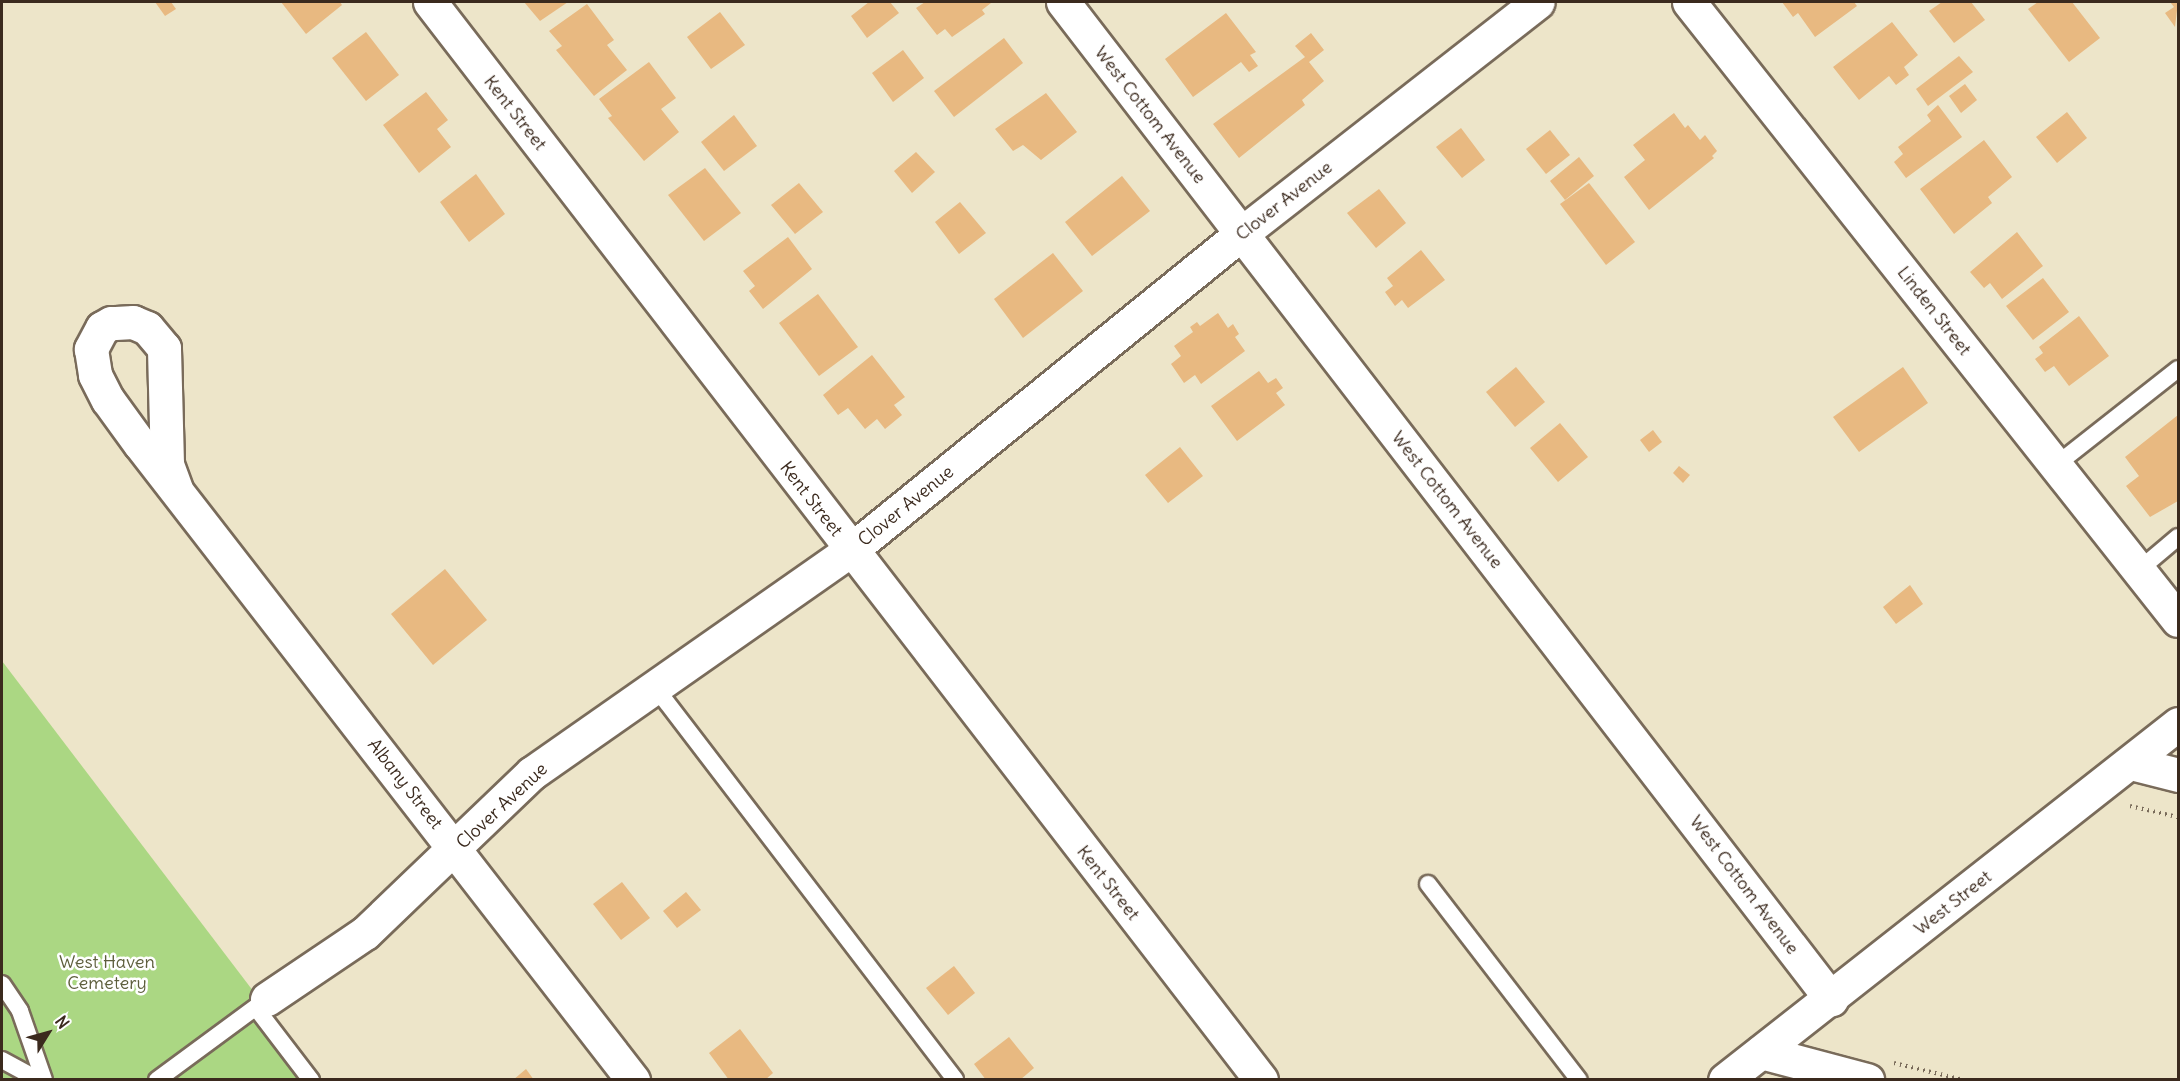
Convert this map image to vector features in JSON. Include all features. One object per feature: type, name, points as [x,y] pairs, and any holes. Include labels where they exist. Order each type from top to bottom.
[{"type":"street","name":"Kent Street","points":[[430,2],[1261,1080]]},
{"type":"street","name":"West Cottom Avenue","points":[[1063,2],[1831,999]]},
{"type":"street","name":"Clover Avenue","points":[[262,1003],[365,933],[456,849],[532,773],[851,550],[1242,233],[1538,2]]},
{"type":"street","name":"Linden Street","points":[[1689,2],[2178,620]]},
{"type":"street","name":"Albany Street","points":[[176,489],[633,1080]]},
{"type":"street","name":"West Street","points":[[1725,1080],[1831,999],[2178,724]]},
{"type":"street","points":[[2131,763],[2178,775]]},
{"type":"street","points":[[1761,1052],[1867,1080]]},
{"type":"lane","points":[[2056,465],[2178,369]]},
{"type":"lane","points":[[2139,570],[2178,537]]},
{"type":"lane","points":[[654,687],[955,1080]]},
{"type":"lane","points":[[1428,884],[1579,1080]]},
{"type":"lane","points":[[2,984],[20,1011],[41,1080]]},
{"type":"lane","points":[[157,1080],[262,1003],[311,1080]]},
{"type":"lane","points":[[2,1060],[41,1080]]},
{"type":"path","points":[[2126,806],[2178,817]]},
{"type":"green space","name":"West Haven Cemetery","points":[[2,661],[320,1079],[2,1079]]},
{"type":"building","points":[[155,2],[171,2],[176,9],[165,16]]},
{"type":"building","points":[[281,2],[340,2],[342,5],[306,34]]},
{"type":"building","points":[[524,2],[568,2],[540,21]]},
{"type":"building","points":[[869,2],[890,2],[899,13],[867,38],[851,16]]},
{"type":"building","points":[[925,2],[991,3],[982,10],[985,14],[952,37],[945,29],[937,35],[916,8]]},
{"type":"building","points":[[1782,2],[1854,2],[1857,6],[1815,37],[1798,13],[1793,17]]},
{"type":"building","points":[[1942,2],[1971,2],[1985,20],[1954,43],[1929,11]]},
{"type":"building","points":[[2038,2],[2072,2],[2100,38],[2069,62],[2028,9]]},
{"type":"building","points":[[2170,2],[2178,2],[2175,27],[2165,13],[2174,7]]},
{"type":"building","points":[[587,4],[614,40],[607,45],[627,70],[594,96],[556,50],[562,46],[549,31]]},
{"type":"building","points":[[720,12],[745,45],[711,69],[687,37]]},
{"type":"building","points":[[1226,13],[1256,52],[1250,55],[1258,66],[1249,72],[1241,62],[1193,97],[1165,59]]},
{"type":"building","points":[[1892,22],[1918,55],[1904,67],[1909,75],[1896,85],[1889,76],[1859,100],[1833,67]]},
{"type":"building","points":[[366,32],[399,75],[366,101],[332,58]]},
{"type":"building","points":[[1311,33],[1324,50],[1309,62],[1324,81],[1302,100],[1305,105],[1239,158],[1213,124],[1305,57],[1295,46]]},
{"type":"building","points":[[1004,38],[1023,63],[954,117],[934,91]]},
{"type":"building","points":[[903,50],[924,78],[893,102],[872,73]]},
{"type":"building","points":[[1959,56],[1973,72],[1928,106],[1916,89]]},
{"type":"building","points":[[649,62],[676,98],[661,109],[679,132],[644,161],[608,118],[612,116],[599,99]]},
{"type":"building","points":[[1965,84],[1977,100],[1961,113],[1949,96]]},
{"type":"building","points":[[426,92],[448,120],[437,129],[451,147],[419,173],[383,125]]},
{"type":"building","points":[[1046,93],[1077,132],[1041,160],[1023,145],[1013,151],[995,129]]},
{"type":"building","points":[[1938,105],[1962,137],[1906,178],[1894,162],[1903,154],[1898,147],[1931,121],[1927,115]]},
{"type":"building","points":[[2067,112],[2087,138],[2057,163],[2036,137]]},
{"type":"building","points":[[1674,113],[1685,128],[1688,125],[1700,140],[1705,135],[1717,151],[1712,156],[1714,158],[1649,210],[1624,177],[1645,160],[1633,145]]},
{"type":"building","points":[[734,115],[757,146],[724,171],[701,142]]},
{"type":"building","points":[[1461,128],[1485,160],[1462,178],[1436,147]]},
{"type":"building","points":[[1550,130],[1570,155],[1546,174],[1526,149]]},
{"type":"building","points":[[1984,140],[2012,177],[1988,197],[1992,203],[1954,234],[1920,189]]},
{"type":"building","points":[[916,152],[935,172],[912,193],[894,171]]},
{"type":"building","points":[[1579,157],[1594,176],[1565,200],[1550,181]]},
{"type":"building","points":[[705,168],[741,213],[704,241],[668,195]]},
{"type":"building","points":[[476,174],[505,214],[469,242],[440,202]]},
{"type":"building","points":[[1122,176],[1150,211],[1092,256],[1065,222]]},
{"type":"building","points":[[799,183],[823,212],[795,234],[771,205]]},
{"type":"building","points":[[1589,183],[1635,242],[1606,265],[1560,204]]},
{"type":"building","points":[[1379,189],[1406,223],[1376,248],[1347,213]]},
{"type":"building","points":[[960,202],[986,233],[959,254],[935,222]]},
{"type":"building","points":[[2017,232],[2043,266],[2002,299],[1990,283],[1984,288],[1970,272]]},
{"type":"building","points":[[788,237],[812,269],[763,309],[749,291],[755,286],[743,271]]},
{"type":"building","points":[[1421,250],[1445,280],[1408,308],[1402,300],[1395,306],[1385,292],[1393,286],[1387,278]]},
{"type":"building","points":[[1053,253],[1083,291],[1023,338],[994,299]]},
{"type":"building","points":[[2043,278],[2069,312],[2033,340],[2006,306]]},
{"type":"building","points":[[818,294],[858,347],[819,376],[779,323]]},
{"type":"building","points":[[1218,313],[1228,328],[1233,324],[1239,334],[1235,337],[1245,351],[1201,384],[1195,375],[1184,383],[1171,364],[1181,356],[1174,346],[1193,332],[1190,327],[1197,322],[1200,326]]},
{"type":"building","points":[[2079,316],[2109,356],[2069,386],[2054,366],[2045,372],[2035,359],[2043,353],[2039,347]]},
{"type":"building","points":[[872,355],[905,397],[894,405],[902,415],[885,429],[877,419],[865,429],[848,408],[838,415],[823,395]]},
{"type":"building","points":[[1516,367],[1545,402],[1515,427],[1486,392]]},
{"type":"building","points":[[1903,367],[1928,403],[1859,452],[1833,417]]},
{"type":"building","points":[[1259,371],[1268,383],[1276,378],[1283,388],[1276,393],[1285,405],[1237,441],[1211,406]]},
{"type":"building","points":[[2178,415],[2178,501],[2150,517],[2126,486],[2139,476],[2125,457]]},
{"type":"building","points":[[1560,423],[1588,457],[1558,482],[1530,448]]},
{"type":"building","points":[[1653,430],[1662,442],[1649,452],[1640,440]]},
{"type":"building","points":[[1180,447],[1203,476],[1168,503],[1145,475]]},
{"type":"building","points":[[1679,466],[1690,475],[1683,483],[1673,473]]},
{"type":"building","points":[[445,569],[487,620],[433,665],[391,614]]},
{"type":"building","points":[[1910,585],[1923,604],[1896,624],[1883,607]]},
{"type":"building","points":[[622,882],[650,918],[621,940],[593,904]]},
{"type":"building","points":[[686,892],[701,910],[677,928],[663,911]]},
{"type":"building","points":[[954,966],[975,993],[948,1015],[926,988]]},
{"type":"building","points":[[740,1029],[773,1073],[765,1080],[729,1080],[709,1053]]},
{"type":"building","points":[[1009,1037],[1034,1068],[1020,1080],[986,1080],[974,1064]]},
{"type":"building","points":[[526,1069],[534,1080],[513,1080]]}]
